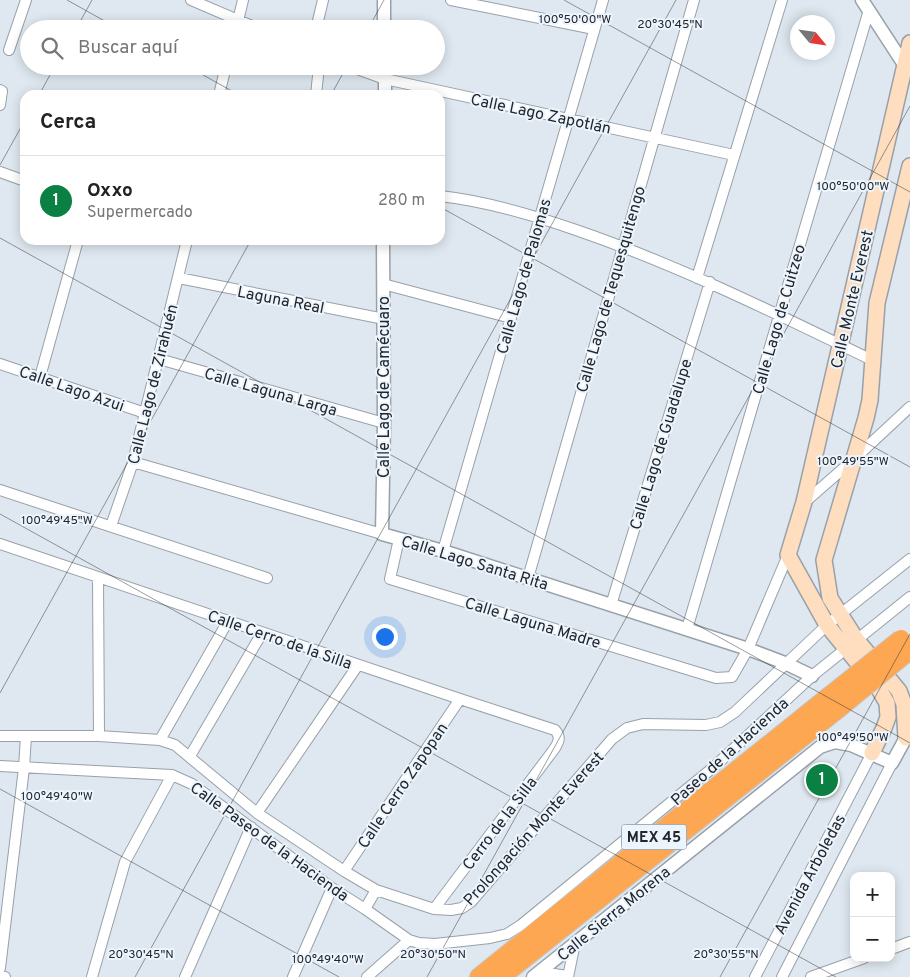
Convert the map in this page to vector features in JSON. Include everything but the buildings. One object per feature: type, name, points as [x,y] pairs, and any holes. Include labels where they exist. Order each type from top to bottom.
[{"type":"highway","name":"MEX 45","points":[[501,977],[907,640]]},
{"type":"highway","name":"MEX 45","points":[[479,977],[833,703]]},
{"type":"main road","name":"Calle Monte Everest","points":[[908,734],[904,704],[899,691],[851,644],[827,626],[811,593],[788,555],[804,502],[908,66],[910,42]]},
{"type":"main road","name":"Calle Monte Everest","points":[[888,716],[887,703],[851,644],[840,615],[830,598],[824,560],[870,400],[876,303],[906,199],[910,166]]},
{"type":"main road","name":"Avenida Arboledas","points":[[872,753],[888,716]]},
{"type":"street","points":[[9,50],[26,0]]},
{"type":"street","points":[[191,0],[229,20]]},
{"type":"street","points":[[238,20],[243,0]]},
{"type":"street","points":[[318,20],[324,0]]},
{"type":"street","points":[[384,0],[384,20]]},
{"type":"street","points":[[451,0],[594,29]]},
{"type":"street","name":"Calle Lago de Palomas","points":[[443,551],[603,0]]},
{"type":"street","name":"Calle Lago de Tequesquitengo","points":[[528,578],[694,0]]},
{"type":"street","points":[[697,278],[782,0]]},
{"type":"street","points":[[865,5],[908,66]]},
{"type":"street","name":"Calle Lago de Cuitzeo","points":[[687,629],[780,316],[865,5]]},
{"type":"street","points":[[220,90],[224,75]]},
{"type":"street","points":[[317,90],[318,75]]},
{"type":"street","points":[[385,75],[385,90]]},
{"type":"street","name":"Calle Lago Zapotlán","points":[[393,75],[568,119],[734,155]]},
{"type":"street","points":[[0,90],[2,91],[0,105]]},
{"type":"street","points":[[0,172],[20,179]]},
{"type":"street","points":[[445,197],[540,218],[622,246],[710,282],[872,360]]},
{"type":"street","points":[[40,377],[77,245]]},
{"type":"street","name":"Calle Lago de Zirahuén","points":[[111,526],[133,462],[186,245]]},
{"type":"street","name":"Calle Lago de Camécuaro","points":[[382,534],[384,423],[383,245]]},
{"type":"street","name":"Laguna Real","points":[[179,278],[384,319]]},
{"type":"street","name":"Calle Lago de Guadalupe","points":[[611,604],[710,282]]},
{"type":"street","points":[[384,284],[511,318]]},
{"type":"street","name":"Calle Laguna Larga","points":[[158,358],[384,423]]},
{"type":"street","name":"Calle Lago Azui","points":[[0,364],[145,413]]},
{"type":"street","points":[[804,502],[910,408]]},
{"type":"street","name":"Calle Lago Santa Rita","points":[[133,462],[443,551],[748,649],[786,663],[812,676]]},
{"type":"street","points":[[0,490],[267,578]]},
{"type":"street","name":"Calle Laguna Madre","points":[[399,539],[390,579],[716,678]]},
{"type":"street","name":"Calle Cerro de la Silla","points":[[0,544],[262,633],[549,727],[559,735]]},
{"type":"street","name":"Calle Monte Everest","points":[[716,678],[732,677],[748,649],[788,555]]},
{"type":"street","points":[[786,663],[840,615],[910,559]]},
{"type":"street","points":[[98,577],[98,736]]},
{"type":"street","name":"Paseo de la Hacienda","points":[[409,940],[435,944],[490,938],[507,934],[521,925],[715,766],[812,676],[910,596]]},
{"type":"street","points":[[160,740],[228,621]]},
{"type":"street","points":[[190,756],[262,633]]},
{"type":"street","name":"Prolongación Monte Everest","points":[[0,736],[98,736],[160,740],[175,746],[190,756],[257,813],[376,890],[434,908],[451,910],[462,908],[471,902],[612,739],[627,728],[643,724],[706,725],[720,722],[735,712],[786,663]]},
{"type":"street","points":[[257,813],[358,665]]},
{"type":"street","name":"Calle Cerro Zapopan","points":[[344,871],[460,699]]},
{"type":"street","name":"Avenida Arboledas","points":[[782,977],[908,734]]},
{"type":"street","name":"Cerro de la Silla","points":[[434,908],[555,748],[559,741],[559,735]]},
{"type":"street","points":[[0,968],[24,768],[26,736]]},
{"type":"street","name":"Calle Sierra Morena","points":[[536,974],[820,747],[835,742],[851,745],[872,753],[892,764]]},
{"type":"street","name":"Avenida Arboledas","points":[[755,977],[872,753]]},
{"type":"street","name":"Calle Paseo de la Hacienda","points":[[0,766],[172,775],[192,784],[332,888],[365,908],[409,940]]},
{"type":"street","points":[[92,977],[126,862],[172,775]]},
{"type":"street","points":[[185,977],[252,827]]},
{"type":"street","points":[[294,977],[332,888]]},
{"type":"street","points":[[365,908],[376,890]]},
{"type":"street","points":[[367,977],[409,940]]},
{"type":"street","points":[[895,948],[910,942]]},
{"type":"street","points":[[536,974],[568,977],[575,943]]},
{"type":"street","points":[[811,977],[853,962]]},
{"type":"street","points":[[0,976],[4,977]]},
{"type":"place","name":"Oxxo","points":[[822,780]]}]
